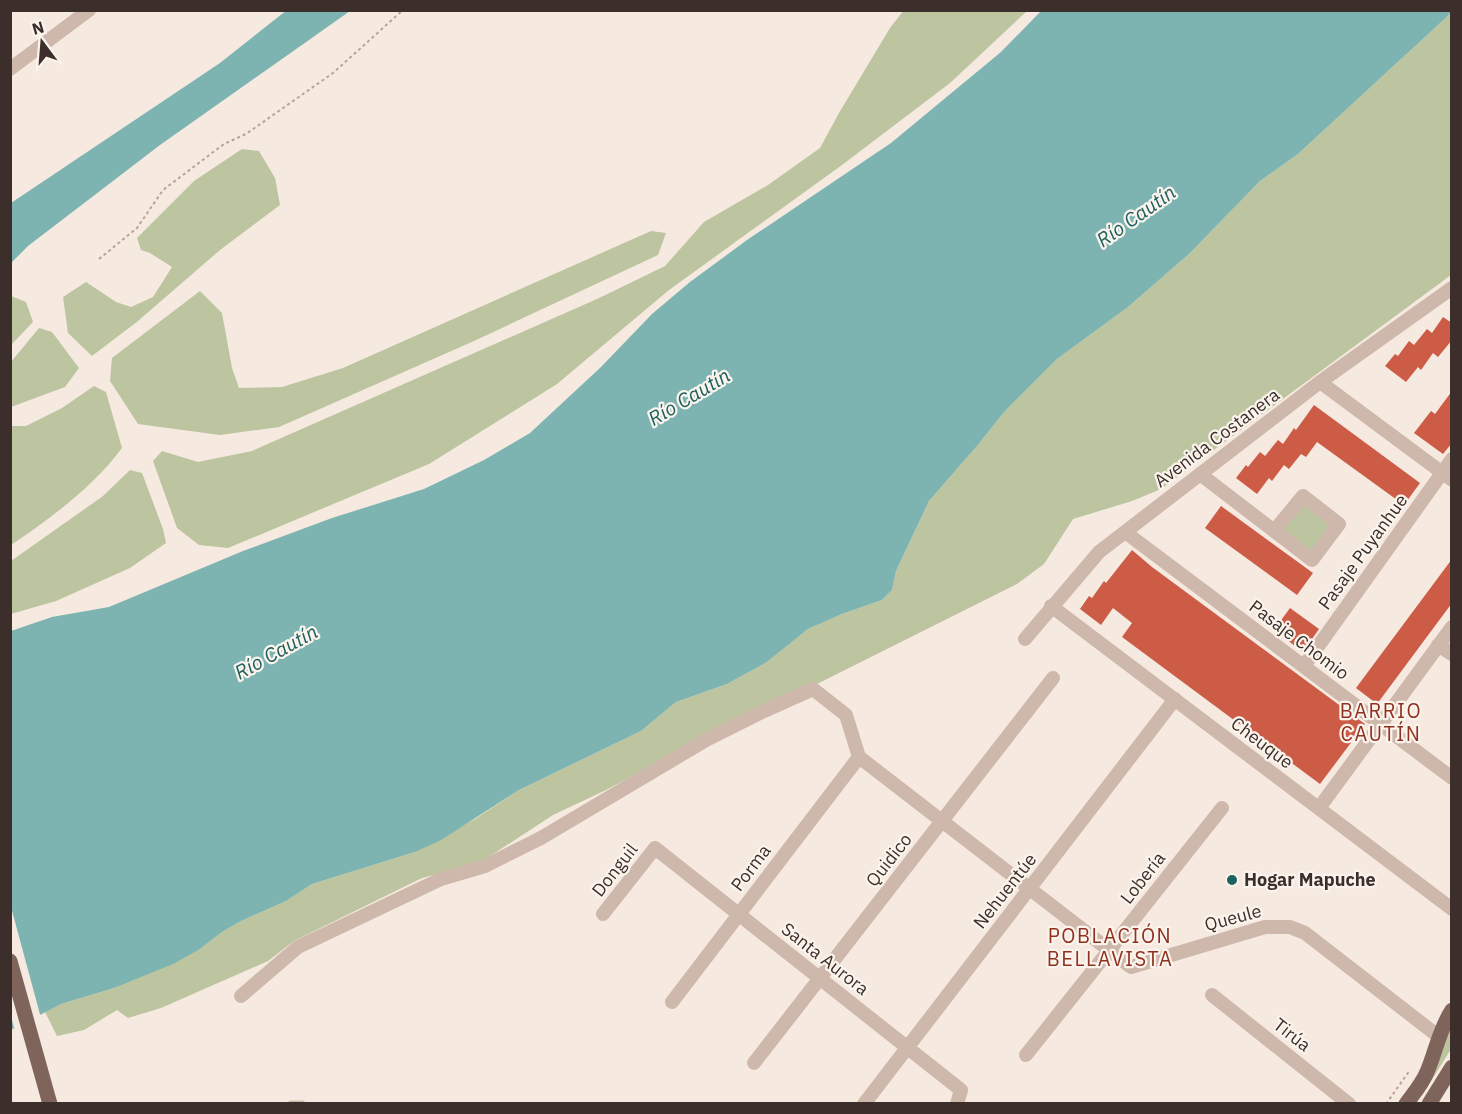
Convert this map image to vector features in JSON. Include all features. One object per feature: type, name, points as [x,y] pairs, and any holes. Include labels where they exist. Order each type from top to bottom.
[{"type":"main road","points":[[10,961],[50,1104]]},
{"type":"main road","points":[[1406,1104],[1427,1071],[1438,1036],[1452,1010]]},
{"type":"main road","points":[[1429,1104],[1452,1067]]},
{"type":"street","points":[[10,69],[89,10]]},
{"type":"street","name":"Avenida Costanera","points":[[1025,639],[1099,552],[1320,382],[1452,288]]},
{"type":"street","points":[[1320,382],[1447,477]]},
{"type":"street","name":"Pasaje Puyanhue","points":[[1304,666],[1447,477],[1452,459]]},
{"type":"street","points":[[1200,474],[1274,531],[1312,560],[1339,524],[1303,496],[1274,531]]},
{"type":"street","name":"Pasaje Chomio","points":[[1125,532],[1452,778]]},
{"type":"street","name":"Cheuque","points":[[1052,606],[1452,909]]},
{"type":"street","points":[[1319,808],[1452,627]]},
{"type":"street","points":[[1438,645],[1452,654]]},
{"type":"street","name":"Quidico","points":[[754,1063],[1053,678]]},
{"type":"street","points":[[241,996],[298,947],[441,879],[494,862],[541,838],[706,740],[813,689],[846,715],[859,757]]},
{"type":"street","name":"Nehuentúe","points":[[864,1104],[1175,699]]},
{"type":"street","name":"Queule","points":[[859,757],[1131,967],[1265,927],[1290,927],[1305,933],[1438,1036]]},
{"type":"street","name":"Porma","points":[[672,1002],[859,757]]},
{"type":"street","name":"Lobería","points":[[1026,1055],[1222,808]]},
{"type":"street","name":"Santa Aurora","points":[[655,848],[961,1090],[957,1104]]},
{"type":"street","name":"Donguil","points":[[603,914],[655,848]]},
{"type":"street","name":"Tirúa","points":[[1212,995],[1349,1104]]},
{"type":"lane","points":[[291,1104],[302,1104]]},
{"type":"path","points":[[99,259],[137,228],[163,190],[224,144],[246,134],[333,73],[403,10]]},
{"type":"green space","points":[[904,10],[1027,11],[950,83],[842,165],[669,290],[557,384],[429,464],[228,548],[199,545],[177,528],[153,461],[162,451],[198,462],[252,451],[597,299],[665,266],[704,222],[768,185],[820,148],[890,28]]},
{"type":"green space","points":[[1451,13],[1451,275],[1161,489],[1132,501],[1073,519],[1044,564],[1017,584],[819,683],[787,695],[606,790],[553,815],[481,862],[422,878],[294,941],[268,961],[161,1008],[128,1018],[117,1010],[84,1030],[57,1036],[45,1012],[61,1004],[114,988],[200,949],[222,932],[286,901],[312,884],[415,852],[475,819],[519,790],[641,731],[676,702],[727,684],[767,662],[808,629],[882,600],[892,590],[896,571],[929,501],[1005,411],[1057,359],[1128,307],[1189,254],[1260,181],[1298,154]]},
{"type":"green space","points":[[242,149],[259,151],[275,178],[280,205],[220,250],[138,321],[92,356],[68,333],[63,297],[86,282],[116,302],[131,307],[153,297],[172,267],[141,250],[137,238],[194,181]]},
{"type":"green space","points":[[651,231],[666,233],[658,255],[474,341],[279,427],[220,435],[138,424],[110,381],[112,358],[200,291],[222,313],[232,368],[239,388],[282,387],[343,368]]},
{"type":"green space","points":[[11,296],[26,302],[33,322],[11,345]]},
{"type":"green space","points":[[39,328],[52,332],[79,368],[65,387],[11,407],[11,362]]},
{"type":"green space","points":[[94,386],[106,392],[122,448],[85,489],[11,545],[11,426],[26,426],[62,408]]},
{"type":"green space","points":[[130,470],[142,473],[166,543],[130,568],[56,601],[11,614],[11,561],[103,496]]},
{"type":"green space","points":[[1303,500],[1335,524],[1312,557],[1280,531]]},
{"type":"green space","points":[[1451,1024],[1451,1049],[1423,1094],[1422,1093]]},
{"type":"water","points":[[287,10],[350,11],[160,145],[28,246],[11,263],[11,203],[220,63]]},
{"type":"water","name":"Río Cautín","points":[[1041,11],[1451,11],[1451,13],[1298,154],[1260,181],[1189,254],[1128,307],[1057,359],[1005,411],[929,501],[896,571],[892,590],[882,600],[808,629],[767,662],[727,684],[676,702],[641,731],[519,790],[441,840],[415,852],[312,884],[286,901],[241,921],[173,964],[114,988],[61,1004],[11,1030],[11,631],[52,617],[109,607],[243,551],[332,518],[424,489],[484,460],[530,433],[601,367],[652,314],[690,282],[747,240],[891,143],[1001,52]]},
{"type":"pier","points":[[11,907],[41,1018],[15,1031],[10,1013]]},
{"type":"building","points":[[1443,317],[1452,323],[1452,340],[1438,357],[1433,353],[1421,370],[1418,367],[1406,382],[1385,366],[1395,354],[1398,356],[1409,341],[1414,345],[1427,329],[1432,333]]},
{"type":"building","points":[[1452,391],[1452,443],[1443,454],[1414,433],[1431,411],[1435,414]]},
{"type":"building","points":[[1314,405],[1420,483],[1404,505],[1317,442],[1306,457],[1301,454],[1289,469],[1284,465],[1272,481],[1269,478],[1257,494],[1236,478],[1260,452],[1265,456],[1278,440],[1283,444]]},
{"type":"building","points":[[1221,506],[1313,573],[1297,595],[1205,528]]},
{"type":"building","points":[[1132,550],[1365,724],[1320,784],[1122,637],[1132,623],[1113,608],[1101,625],[1080,609],[1089,596],[1092,598],[1104,581],[1106,583]]},
{"type":"building","points":[[1452,559],[1452,603],[1377,704],[1356,688]]},
{"type":"building","points":[[1290,608],[1319,629],[1303,652],[1274,630]]},
{"type":"place","name":"Hogar Mapuche","points":[[1232,880]]},
{"type":"district","name":"BARRIO CAUTÍN","points":[[1381,722]]},
{"type":"district","name":"POBLACIÓN BELLAVISTA","points":[[1110,948]]}]
